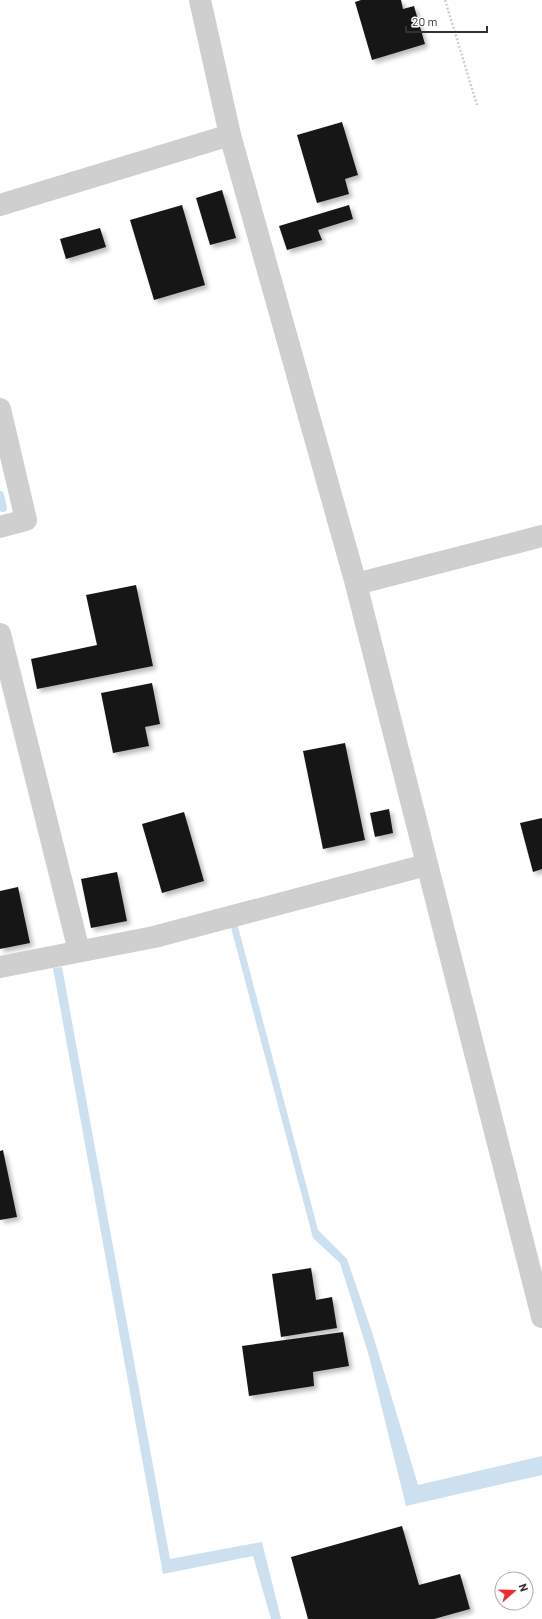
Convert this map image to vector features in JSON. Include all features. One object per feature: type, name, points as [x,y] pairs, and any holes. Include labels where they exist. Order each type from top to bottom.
[{"type":"street","points":[[200,0],[230,135],[356,584],[426,865],[542,1317]]},
{"type":"street","points":[[0,205],[230,135]]},
{"type":"street","points":[[0,409],[26,520],[0,527]]},
{"type":"street","points":[[356,584],[542,536]]},
{"type":"street","points":[[0,634],[79,951]]},
{"type":"street","points":[[0,967],[154,937],[426,865]]},
{"type":"path","points":[[445,0],[477,105]]},
{"type":"water","points":[[236,919],[318,1230],[347,1259],[372,1332],[418,1485],[542,1456],[542,1475],[406,1506],[369,1356],[340,1263],[313,1238],[229,920]]},
{"type":"water","points":[[62,967],[170,1559],[262,1542],[281,1619],[271,1619],[253,1556],[163,1574],[53,968]]},
{"type":"building","points":[[361,0],[401,0],[403,9],[414,6],[425,44],[372,60],[355,2]]},
{"type":"building","points":[[342,122],[358,175],[345,179],[349,194],[317,203],[297,135]]},
{"type":"building","points":[[222,190],[236,238],[210,245],[196,198]]},
{"type":"building","points":[[182,205],[205,285],[154,300],[130,220]]},
{"type":"building","points":[[349,205],[353,219],[318,230],[322,240],[287,250],[279,226]]},
{"type":"building","points":[[100,228],[106,247],[66,259],[60,239]]},
{"type":"building","points":[[136,585],[153,666],[37,689],[31,659],[97,645],[86,595]]},
{"type":"building","points":[[152,683],[160,724],[145,727],[149,746],[113,753],[101,693]]},
{"type":"building","points":[[345,743],[365,840],[323,849],[303,751]]},
{"type":"building","points":[[389,809],[393,833],[375,837],[370,813]]},
{"type":"building","points":[[184,812],[204,881],[162,893],[142,824]]},
{"type":"building","points":[[542,818],[542,869],[533,872],[520,823]]},
{"type":"building","points":[[117,872],[127,921],[91,928],[81,879]]},
{"type":"building","points":[[18,887],[30,943],[0,949],[0,891]]},
{"type":"building","points":[[3,1150],[17,1217],[0,1220],[0,1151]]},
{"type":"building","points":[[311,1268],[316,1300],[332,1297],[337,1328],[281,1337],[272,1274]]},
{"type":"building","points":[[343,1332],[349,1366],[313,1372],[314,1386],[249,1396],[242,1346]]},
{"type":"building","points":[[402,1526],[419,1585],[460,1574],[470,1609],[434,1619],[308,1619],[291,1557]]},
{"type":"waterway","points":[[0,495],[3,508]]}]
